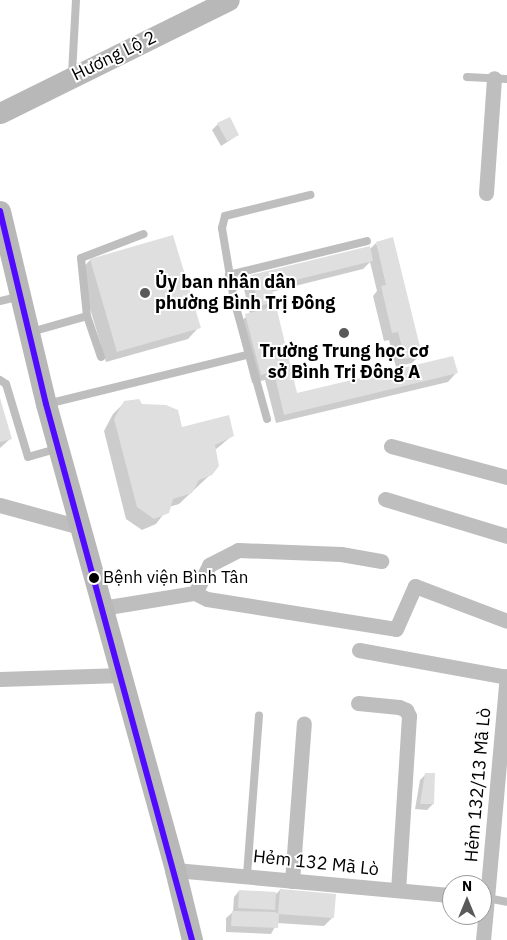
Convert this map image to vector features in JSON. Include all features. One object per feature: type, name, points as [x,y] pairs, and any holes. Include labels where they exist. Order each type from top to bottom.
[{"type":"main road","name":"Hương Lộ 2","points":[[0,113],[229,0]]},
{"type":"main road","points":[[0,211],[10,299],[29,332],[46,404],[175,870],[192,940]]},
{"type":"street","points":[[486,193],[500,78]]},
{"type":"street","points":[[391,446],[507,477]]},
{"type":"street","points":[[385,499],[507,536]]},
{"type":"street","points":[[0,505],[80,527]]},
{"type":"street","points":[[195,593],[209,565],[238,550],[340,554],[381,561]]},
{"type":"street","points":[[394,656],[396,629],[416,586],[507,621]]},
{"type":"street","points":[[102,608],[195,593],[207,599],[396,629]]},
{"type":"street","points":[[359,650],[507,676]]},
{"type":"street","points":[[0,679],[121,675]]},
{"type":"street","name":"Hẻm 132/13 Mã Lò","points":[[487,875],[504,747],[507,676]]},
{"type":"street","points":[[358,703],[399,707],[406,710],[409,716],[398,890]]},
{"type":"street","points":[[292,881],[304,723]]},
{"type":"street","name":"Hẻm 132 Mã Lò","points":[[175,870],[442,894]]},
{"type":"street","points":[[483,925],[483,940]]},
{"type":"lane","points":[[72,76],[76,0]]},
{"type":"lane","points":[[467,77],[500,78]]},
{"type":"lane","points":[[267,419],[247,355],[229,275],[222,228],[225,216],[310,195]]},
{"type":"lane","points":[[101,357],[87,316],[81,258],[144,234]]},
{"type":"lane","points":[[229,275],[367,241]]},
{"type":"lane","points":[[29,332],[87,316]]},
{"type":"lane","points":[[46,404],[247,355]]},
{"type":"lane","points":[[0,380],[6,384],[28,456],[58,448]]},
{"type":"lane","points":[[247,875],[259,715]]},
{"type":"lane","points":[[492,899],[507,902]]},
{"type":"building","points":[[230,117],[239,135],[227,141],[217,123]]},
{"type":"building","name":"Ủy ban nhân dân phường Bình Trị Đông","points":[[173,235],[201,328],[117,352],[90,259]]},
{"type":"building","points":[[393,237],[422,355],[405,359],[398,332],[392,333],[381,286],[386,285],[376,242]]},
{"type":"building","points":[[370,246],[373,261],[271,286],[275,302],[259,306],[251,275]]},
{"type":"building","points":[[276,306],[297,393],[453,356],[458,373],[284,415],[274,372],[261,375],[245,314]]},
{"type":"building","points":[[0,398],[12,439],[0,442]]},
{"type":"building","points":[[139,399],[142,404],[166,405],[178,410],[182,427],[229,415],[234,436],[215,445],[219,466],[212,475],[199,480],[192,493],[173,499],[169,513],[154,519],[137,507],[114,419],[124,401]]},
{"type":"building","points":[[425,773],[435,773],[434,804],[420,804]]},
{"type":"building","points":[[280,889],[336,894],[334,918],[278,914]]},
{"type":"building","points":[[239,890],[276,892],[275,910],[238,908]]},
{"type":"building","points":[[232,911],[275,912],[279,914],[278,928],[231,926]]},
{"type":"transit line","points":[[0,211],[46,404],[192,940]]},
{"type":"place","name":"Ủy ban nhân dân phường Bình Trị Đông","points":[[145,293]]},
{"type":"place","name":"Trường Trung học cơ sở Bình Trị Đông A","points":[[344,333]]},
{"type":"place","name":"Bệnh viện Bình Tân","points":[[94,578]]}]
